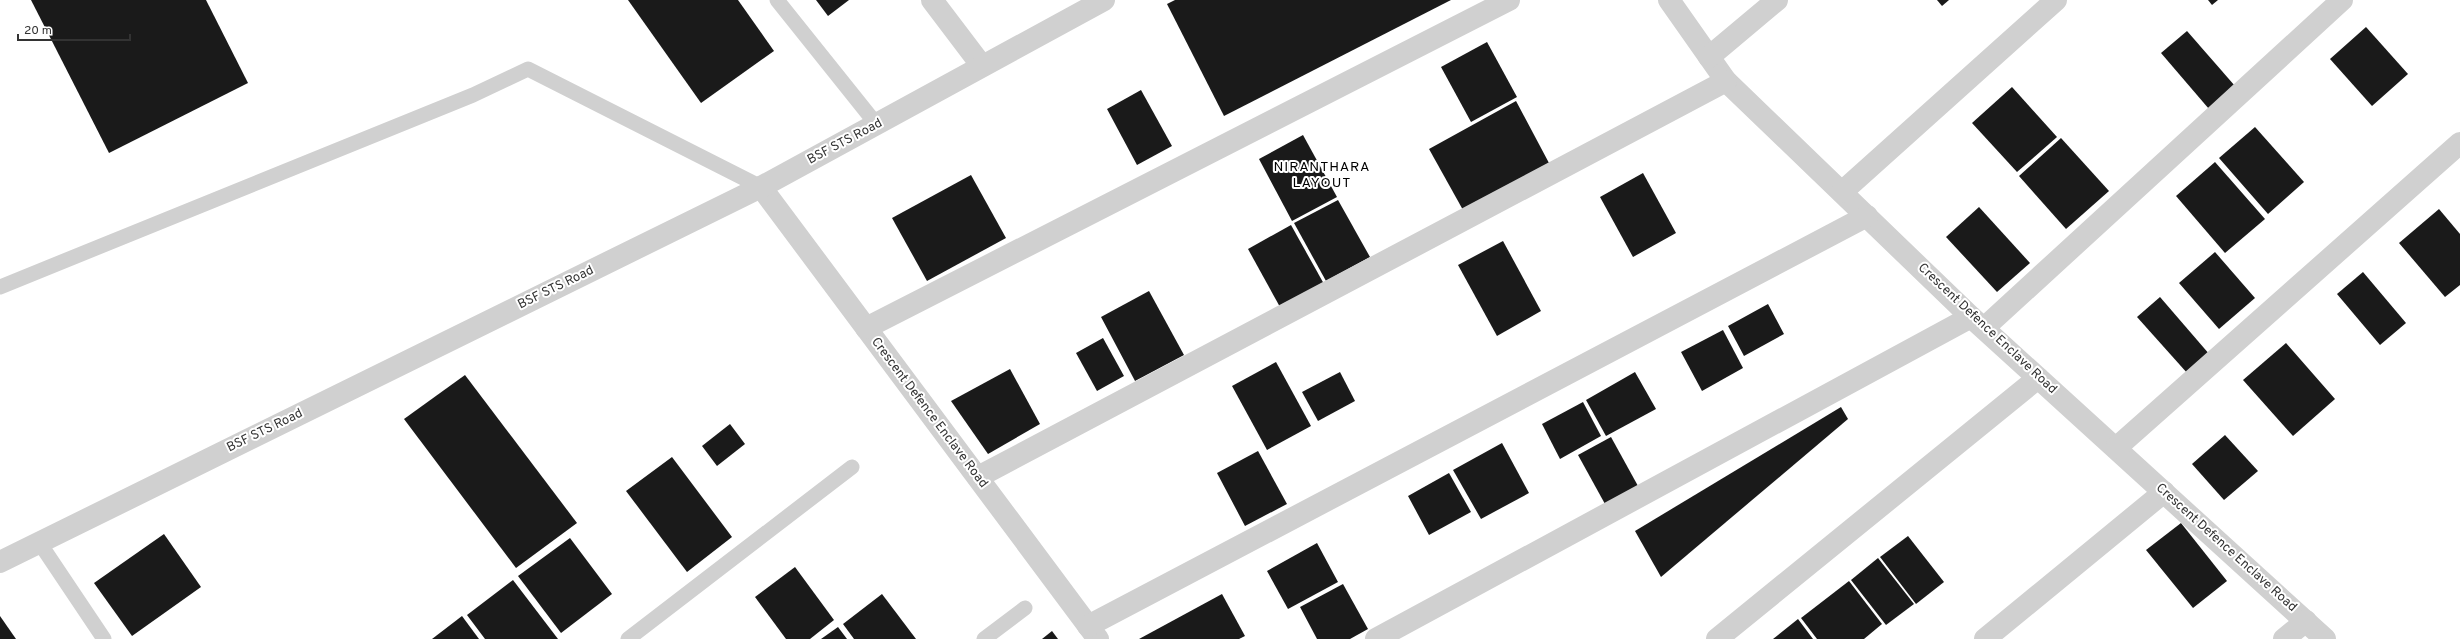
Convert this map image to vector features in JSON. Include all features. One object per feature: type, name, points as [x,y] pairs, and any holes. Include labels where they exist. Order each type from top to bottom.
[{"type":"street","points":[[932,0],[982,66]]},
{"type":"street","name":"BSF STS Road","points":[[0,562],[761,187],[1104,0]]},
{"type":"street","points":[[866,328],[1509,0]]},
{"type":"street","name":"Crescent Defence Enclave Road","points":[[1669,0],[1726,81],[1977,323],[2325,639]]},
{"type":"street","points":[[1709,57],[1777,0]]},
{"type":"street","points":[[1842,192],[2056,0]]},
{"type":"street","points":[[1376,639],[1977,323],[2342,0]]},
{"type":"street","points":[[978,477],[1726,81]]},
{"type":"street","points":[[2116,448],[2460,143]]},
{"type":"street","name":"Crescent Defence Enclave Road","points":[[761,187],[1093,632]]},
{"type":"street","points":[[1093,632],[1867,216]]},
{"type":"street","points":[[1717,639],[2038,378]]},
{"type":"street","points":[[1985,639],[2164,492]]},
{"type":"street","points":[[2284,639],[2306,621]]},
{"type":"lane","points":[[777,0],[877,125]]},
{"type":"lane","points":[[0,287],[473,95],[528,69],[761,187]]},
{"type":"lane","points":[[628,639],[852,467]]},
{"type":"lane","points":[[39,542],[104,639]]},
{"type":"lane","points":[[984,639],[1025,608]]},
{"type":"building","points":[[31,0],[206,0],[248,83],[109,153]]},
{"type":"building","points":[[628,0],[738,0],[774,51],[701,103]]},
{"type":"building","points":[[816,0],[849,0],[828,16]]},
{"type":"building","points":[[1175,0],[1451,0],[1224,116],[1167,4]]},
{"type":"building","points":[[1937,0],[1949,0],[1942,6]]},
{"type":"building","points":[[2208,0],[2218,0],[2212,5]]},
{"type":"building","points":[[2366,27],[2408,74],[2372,106],[2330,59]]},
{"type":"building","points":[[2187,31],[2235,86],[2209,109],[2161,53]]},
{"type":"building","points":[[1487,42],[1517,97],[1471,122],[1441,67]]},
{"type":"building","points":[[2012,87],[2057,137],[2017,172],[1972,123]]},
{"type":"building","points":[[1141,90],[1172,146],[1137,165],[1107,109]]},
{"type":"building","points":[[1516,101],[1549,163],[1463,210],[1429,149]]},
{"type":"building","points":[[2255,127],[2304,182],[2268,214],[2219,158]]},
{"type":"building","points":[[1303,135],[1337,197],[1292,221],[1259,159]]},
{"type":"building","points":[[2061,138],[2109,191],[2066,229],[2019,176]]},
{"type":"building","points":[[2215,162],[2265,219],[2225,253],[2176,196]]},
{"type":"building","points":[[1643,173],[1676,233],[1633,257],[1600,197]]},
{"type":"building","points":[[971,175],[1006,238],[927,281],[892,218]]},
{"type":"building","points":[[1338,200],[1370,257],[1326,281],[1294,223]]},
{"type":"building","points":[[1979,207],[2030,263],[1997,292],[1946,237]]},
{"type":"building","points":[[2439,209],[2460,234],[2460,285],[2445,297],[2399,243]]},
{"type":"building","points":[[1291,225],[1324,284],[1280,307],[1248,249]]},
{"type":"building","points":[[1503,241],[1541,311],[1497,336],[1458,265]]},
{"type":"building","points":[[2215,252],[2255,298],[2219,329],[2179,283]]},
{"type":"building","points":[[2363,272],[2406,323],[2380,345],[2337,294]]},
{"type":"building","points":[[1149,291],[1184,355],[1135,381],[1101,317]]},
{"type":"building","points":[[2160,297],[2210,355],[2188,374],[2137,317]]},
{"type":"building","points":[[1768,304],[1784,334],[1744,356],[1728,326]]},
{"type":"building","points":[[1723,330],[1743,368],[1702,391],[1681,352]]},
{"type":"building","points":[[1103,338],[1124,376],[1097,391],[1076,353]]},
{"type":"building","points":[[2286,343],[2335,399],[2293,436],[2243,380]]},
{"type":"building","points":[[1276,362],[1311,426],[1267,450],[1232,386]]},
{"type":"building","points":[[1010,369],[1040,424],[988,454],[951,401]]},
{"type":"building","points":[[1340,372],[1355,401],[1318,421],[1302,392]]},
{"type":"building","points":[[1635,372],[1656,409],[1606,436],[1586,400]]},
{"type":"building","points":[[465,375],[577,523],[516,568],[404,419]]},
{"type":"building","points":[[1583,402],[1601,436],[1560,459],[1542,424]]},
{"type":"building","points":[[1841,407],[1848,419],[1661,577],[1635,531]]},
{"type":"building","points":[[730,424],[745,444],[717,466],[702,446]]},
{"type":"building","points":[[2225,435],[2258,471],[2224,500],[2192,464]]},
{"type":"building","points":[[1611,437],[1638,486],[1605,504],[1578,455]]},
{"type":"building","points":[[1502,443],[1529,493],[1481,519],[1453,470]]},
{"type":"building","points":[[1258,451],[1287,504],[1245,526],[1217,473]]},
{"type":"building","points":[[672,457],[732,537],[687,572],[626,491]]},
{"type":"building","points":[[1449,473],[1471,512],[1429,535],[1408,496]]},
{"type":"building","points":[[2181,523],[2227,581],[2193,608],[2146,550]]},
{"type":"building","points":[[164,534],[201,587],[132,636],[94,583]]},
{"type":"building","points":[[1908,536],[1944,582],[1916,604],[1880,557]]},
{"type":"building","points":[[570,538],[612,594],[561,633],[518,576]]},
{"type":"building","points":[[1317,543],[1338,582],[1288,609],[1267,571]]},
{"type":"building","points":[[1878,558],[1914,604],[1886,625],[1851,580]]},
{"type":"building","points":[[795,567],[834,620],[810,639],[786,639],[755,597]]},
{"type":"building","points":[[513,580],[558,639],[485,639],[467,615]]},
{"type":"building","points":[[1849,581],[1882,624],[1864,639],[1817,639],[1801,618]]},
{"type":"building","points":[[1343,584],[1368,629],[1350,639],[1317,639],[1300,607]]},
{"type":"building","points":[[882,594],[916,639],[854,639],[843,624]]},
{"type":"building","points":[[1222,594],[1245,636],[1239,639],[1139,639]]},
{"type":"building","points":[[0,616],[16,639],[0,639]]},
{"type":"building","points":[[462,616],[479,639],[432,639]]},
{"type":"building","points":[[1798,619],[1813,639],[1773,639]]},
{"type":"building","points":[[838,627],[847,639],[821,639]]},
{"type":"building","points":[[1052,631],[1058,639],[1042,639]]},
{"type":"district","name":"NIRANTHARA LAYOUT","points":[[1322,176]]}]
